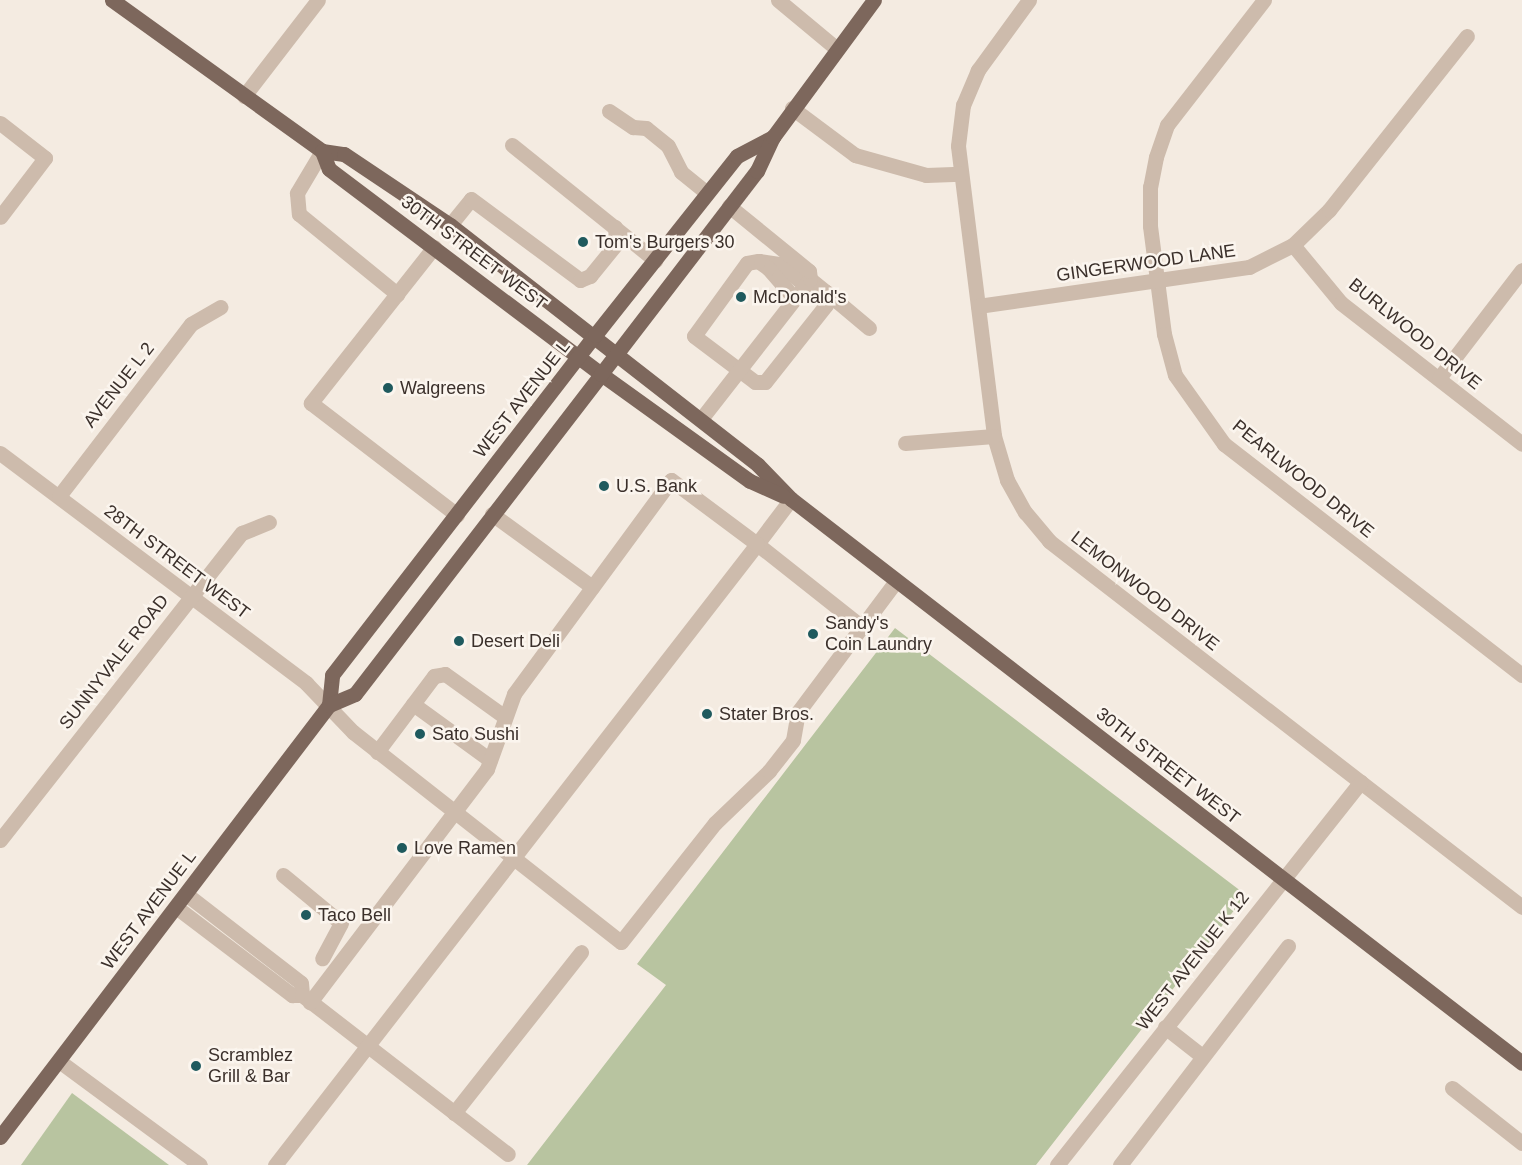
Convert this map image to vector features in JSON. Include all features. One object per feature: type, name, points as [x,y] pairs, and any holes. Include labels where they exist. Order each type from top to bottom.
[{"type":"main road","name":"30TH STREET WEST","points":[[112,0],[322,151],[344,154],[450,225],[618,352],[758,465],[791,499],[1522,1063]]},
{"type":"main road","name":"WEST AVENUE L","points":[[0,1137],[329,705],[354,694],[618,352],[757,171],[773,136],[792,108],[874,0]]},
{"type":"main road","name":"WEST AVENUE L","points":[[329,705],[332,675],[580,356],[737,156],[773,136]]},
{"type":"main road","name":"30TH STREET WEST","points":[[322,151],[329,169],[601,374],[750,481],[791,499]]},
{"type":"street","points":[[244,96],[318,0]]},
{"type":"street","points":[[778,0],[837,49]]},
{"type":"street","name":"LEMONWOOD DRIVE","points":[[1029,0],[978,69],[963,105],[960,174],[994,436],[1007,480],[1025,512],[1049,541],[1522,907]]},
{"type":"street","name":"PEARLWOOD DRIVE","points":[[1264,0],[1167,125],[1150,187],[1150,225],[1164,334],[1175,375],[1195,409],[1224,444],[1522,675]]},
{"type":"street","name":"GINGERWOOD LANE","points":[[978,306],[1159,283],[1249,267],[1293,245],[1329,210],[1467,36]]},
{"type":"street","points":[[792,108],[855,155],[926,175],[960,174]]},
{"type":"street","points":[[609,111],[633,128],[646,128],[668,146],[681,172],[707,194]]},
{"type":"street","points":[[0,123],[45,158],[0,217]]},
{"type":"street","points":[[512,145],[655,260]]},
{"type":"street","points":[[322,151],[297,193],[299,214],[397,294]]},
{"type":"street","points":[[450,225],[471,199],[580,280],[590,276],[616,244],[615,227]]},
{"type":"street","points":[[701,419],[795,299],[807,282],[809,271],[729,206]]},
{"type":"street","name":"BURLWOOD DRIVE","points":[[1293,245],[1341,303],[1522,444]]},
{"type":"street","points":[[434,247],[311,403],[457,515]]},
{"type":"street","points":[[758,261],[795,299]]},
{"type":"street","points":[[826,298],[765,382],[755,382],[694,336],[741,269],[758,261],[779,264],[869,328]]},
{"type":"street","points":[[1438,378],[1522,270]]},
{"type":"street","name":"AVENUE L 2","points":[[58,496],[191,324],[220,307]]},
{"type":"street","points":[[905,443],[994,436]]},
{"type":"street","name":"28TH STREET WEST","points":[[0,453],[329,705],[377,752],[621,942],[715,823],[736,806],[787,748],[793,740],[798,712],[862,627]]},
{"type":"street","points":[[306,998],[453,813],[490,760],[514,694],[671,480],[862,627],[896,581]]},
{"type":"street","points":[[275,1165],[514,860],[791,499]]},
{"type":"street","points":[[492,514],[592,587]]},
{"type":"street","name":"SUNNYVALE ROAD","points":[[0,840],[189,597],[242,533],[269,522]]},
{"type":"street","points":[[377,752],[434,676],[445,675],[505,717]]},
{"type":"street","points":[[413,704],[490,760]]},
{"type":"street","name":"WEST AVENUE K 12","points":[[1057,1165],[1361,782]]},
{"type":"street","points":[[283,875],[340,923],[322,958]]},
{"type":"street","points":[[186,894],[301,983],[306,998]]},
{"type":"street","points":[[176,907],[292,995],[306,998],[508,1154]]},
{"type":"street","points":[[1120,1165],[1288,946]]},
{"type":"street","points":[[454,1113],[581,951]]},
{"type":"street","points":[[1165,1027],[1202,1056]]},
{"type":"street","points":[[59,1060],[200,1165]]},
{"type":"street","points":[[1452,1088],[1522,1143]]},
{"type":"green space","points":[[895,628],[1246,895],[1036,1165],[527,1165],[666,985],[637,964]]},
{"type":"green space","points":[[72,1093],[169,1165],[21,1165]]},
{"type":"place","name":"Tom's Burgers 30","points":[[583,242]]},
{"type":"place","name":"McDonald's","points":[[741,297]]},
{"type":"place","name":"Walgreens","points":[[388,388]]},
{"type":"place","name":"U.S. Bank","points":[[604,486]]},
{"type":"place","name":"Sandy's Coin Laundry","points":[[813,634]]},
{"type":"place","name":"Desert Deli","points":[[459,641]]},
{"type":"place","name":"Stater Bros.","points":[[707,714]]},
{"type":"place","name":"Sato Sushi","points":[[420,734]]},
{"type":"place","name":"Love Ramen","points":[[402,848]]},
{"type":"place","name":"Taco Bell","points":[[306,915]]},
{"type":"place","name":"Scramblez Grill & Bar","points":[[196,1066]]}]
